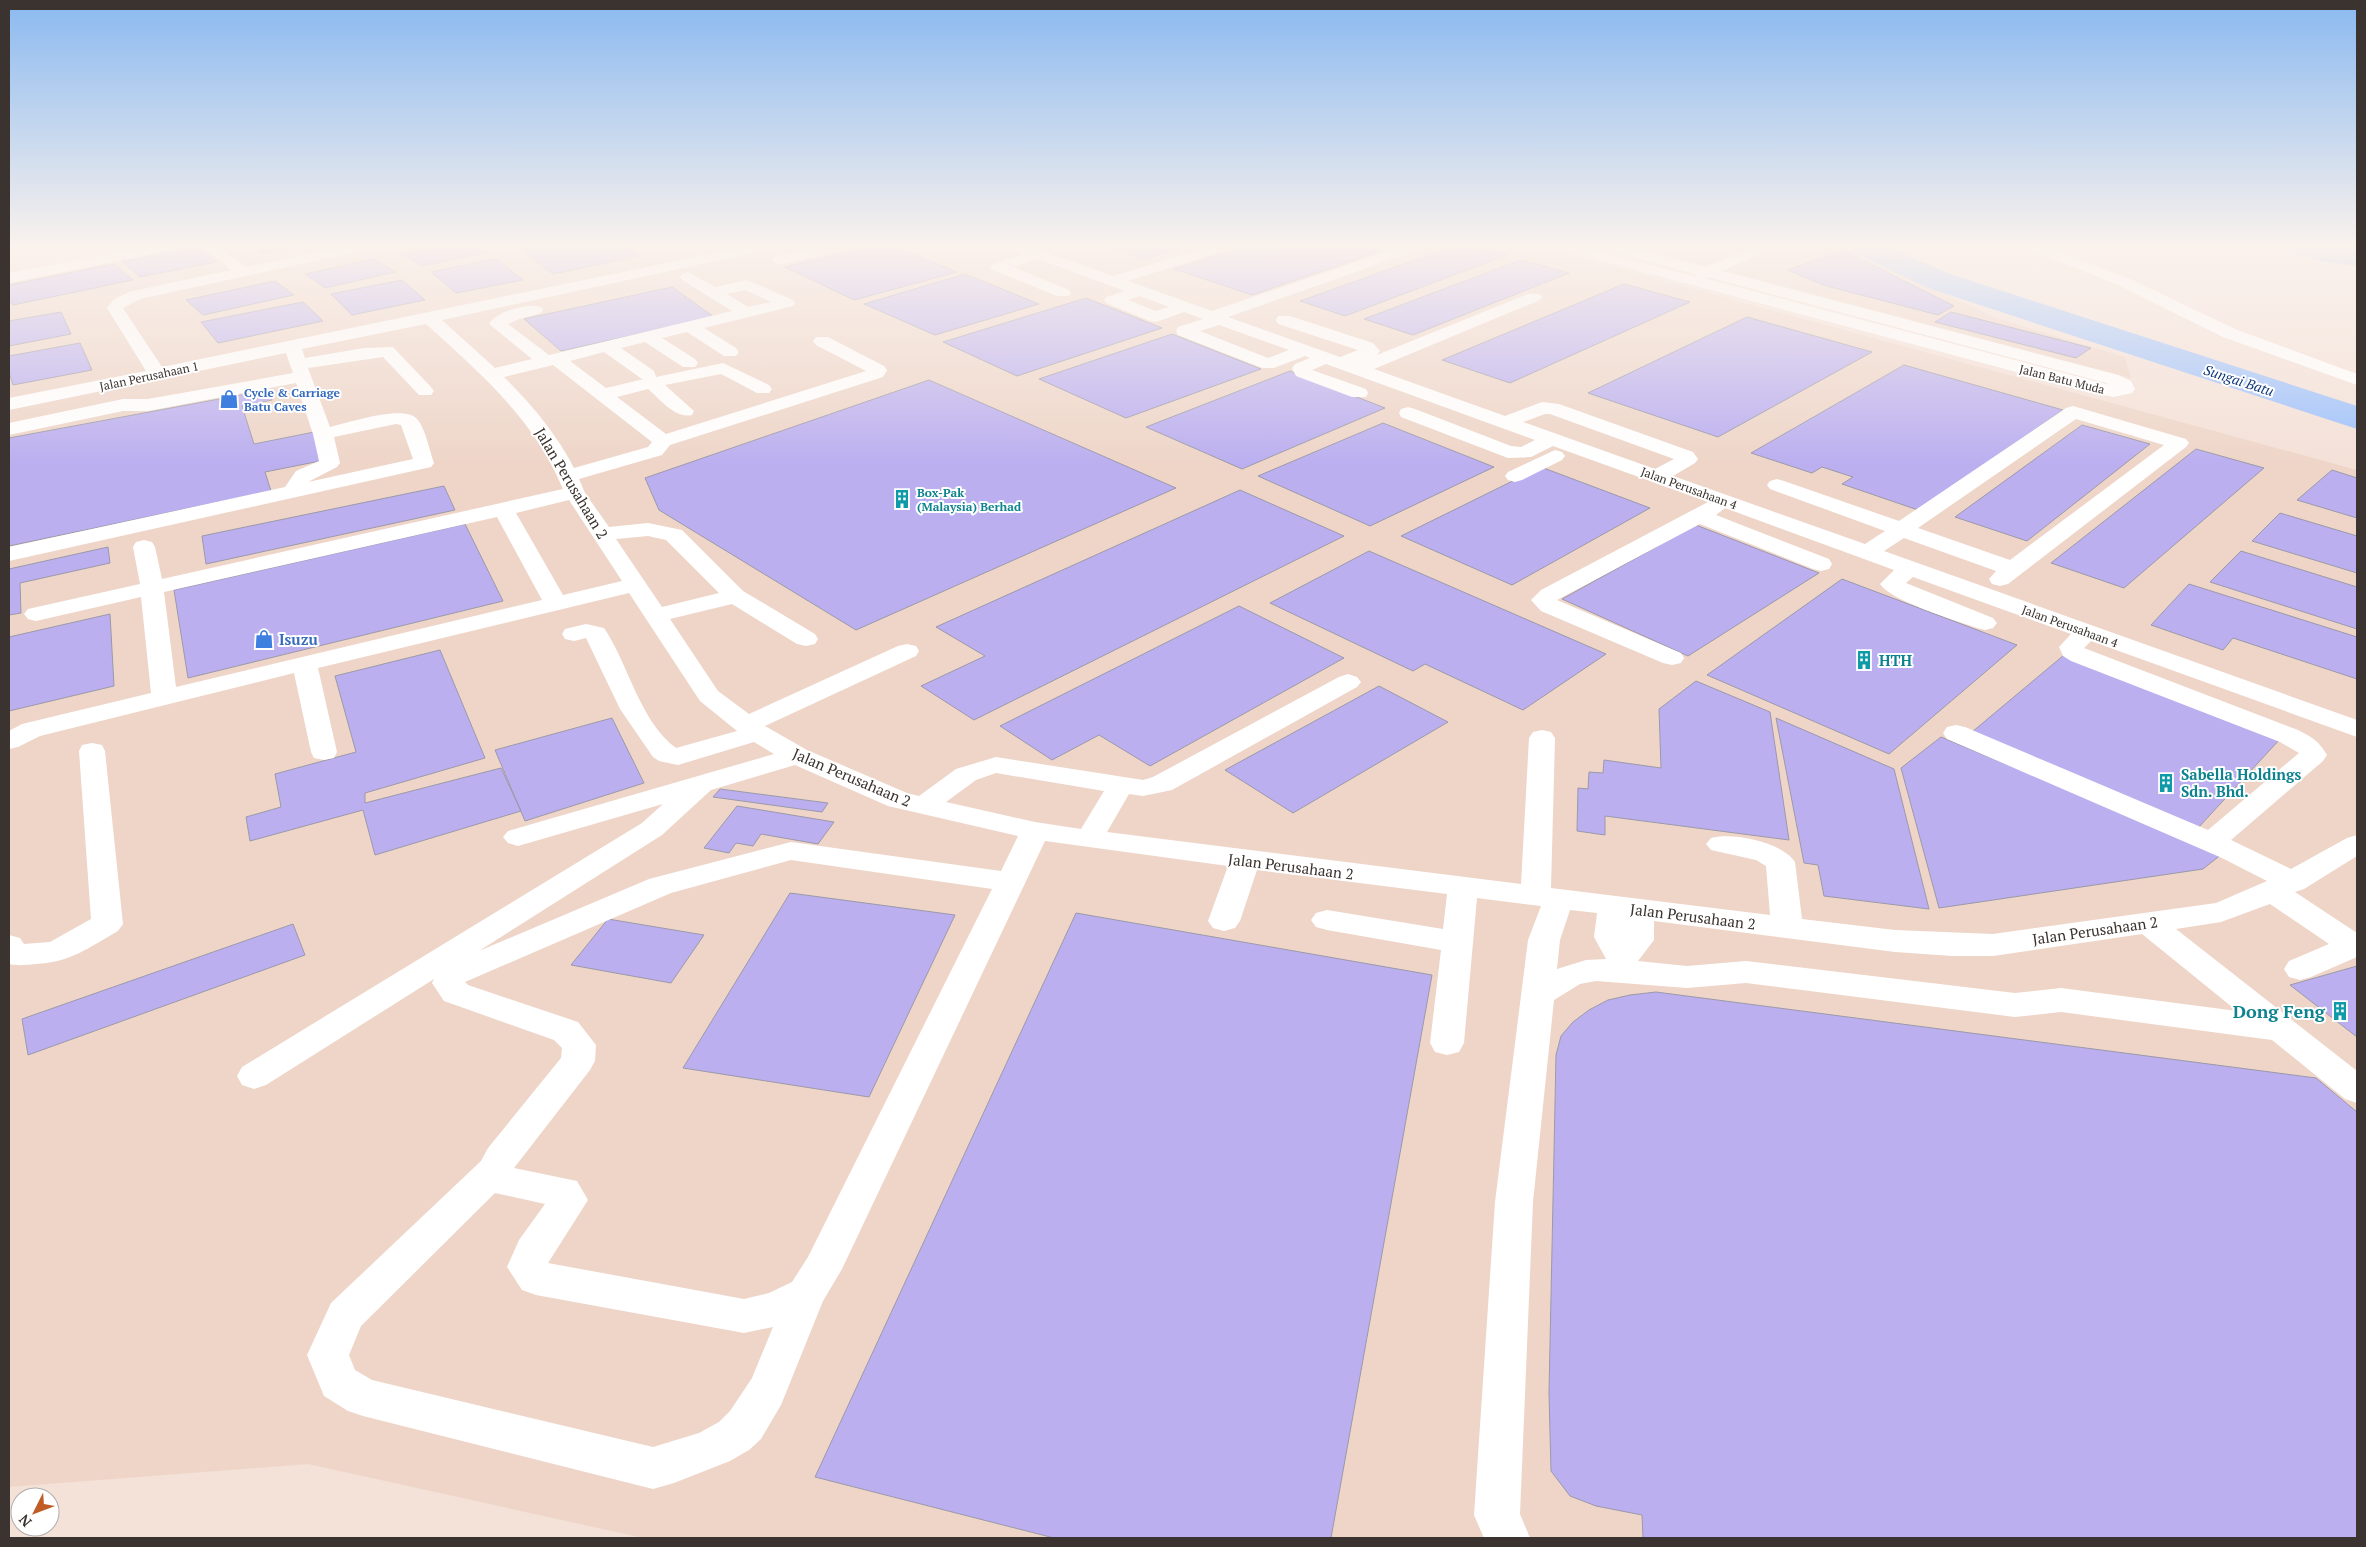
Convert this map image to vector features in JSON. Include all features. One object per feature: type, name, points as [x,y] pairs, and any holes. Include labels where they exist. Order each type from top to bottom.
[{"type":"street","points":[[124,320],[157,374]]},
{"type":"street","name":"Jalan Perusahaan 1","points":[[9,404],[418,320]]},
{"type":"street","name":"Jalan Perusahaan 2","points":[[431,320],[492,374],[540,426],[602,535],[709,696],[752,729],[797,756],[898,800],[1035,831],[1088,839],[1786,928],[1895,941],[1952,945],[1993,945],[2221,912],[2283,886],[2357,844]]},
{"type":"street","points":[[503,320],[497,324],[602,395],[663,441]]},
{"type":"street","points":[[492,374],[714,320]]},
{"type":"street","points":[[1202,320],[1184,331],[1268,364],[1306,350]]},
{"type":"street","name":"Jalan Perusahaan 4","points":[[1237,320],[1306,350],[2357,730]]},
{"type":"street","points":[[1285,320],[1367,347],[1371,351],[1342,363]]},
{"type":"street","points":[[1359,393],[1302,372],[1301,368],[1342,363],[1467,320]]},
{"type":"street","name":"Jalan Batu Muda","points":[[1843,320],[2098,389],[2114,391],[2126,389],[2126,385],[2112,379],[1890,320]]},
{"type":"street","points":[[2203,320],[2229,333],[2357,380]]},
{"type":"street","points":[[689,326],[730,352]]},
{"type":"street","points":[[1280,340],[1313,329]]},
{"type":"street","points":[[647,336],[689,363]]},
{"type":"street","points":[[36,614],[502,509],[655,451],[663,441],[877,374],[878,370],[822,341]]},
{"type":"street","points":[[292,346],[323,434],[330,462],[301,476],[296,481],[294,493]]},
{"type":"street","points":[[606,346],[650,379],[685,411]]},
{"type":"street","points":[[9,429],[123,405],[148,405],[300,371],[364,353],[387,352],[425,391]]},
{"type":"street","points":[[602,395],[650,379],[724,368],[763,390]]},
{"type":"street","points":[[1442,399],[1400,416],[1508,452],[1524,452],[1552,439]]},
{"type":"street","points":[[1507,422],[1542,408],[1552,408],[1688,458],[1656,476]]},
{"type":"street","points":[[1867,553],[2073,412],[2179,443],[1981,594]]},
{"type":"street","points":[[9,554],[424,463],[410,422],[406,418],[396,418],[323,434]]},
{"type":"street","points":[[1515,476],[1574,447]]},
{"type":"street","points":[[1766,516],[1826,480]]},
{"type":"street","points":[[1777,486],[2013,569]]},
{"type":"street","points":[[1672,658],[1549,606],[1543,600],[1549,595],[1725,501]]},
{"type":"street","points":[[502,509],[556,604]]},
{"type":"street","points":[[1699,516],[1822,564]]},
{"type":"street","points":[[602,535],[644,528],[662,529],[674,534],[734,596],[806,639]]},
{"type":"street","points":[[144,547],[152,588],[164,697]]},
{"type":"street","points":[[1908,568],[1892,584],[1904,592],[1985,623]]},
{"type":"street","points":[[9,741],[31,730],[634,585]]},
{"type":"street","points":[[656,615],[734,596]]},
{"type":"street","points":[[574,634],[586,631],[595,633],[637,714],[661,750],[669,756],[678,757],[752,729],[907,651]]},
{"type":"street","points":[[2087,632],[2071,647],[2072,651],[2080,656],[2289,736],[2308,746],[2313,755],[2211,842]]},
{"type":"street","points":[[305,664],[324,752]]},
{"type":"street","points":[[925,806],[960,776],[979,767],[996,765],[1143,788],[1162,784],[1348,682]]},
{"type":"street","points":[[1956,733],[2211,842],[2283,886],[2355,946],[2300,969]]},
{"type":"street","points":[[1507,1538],[1497,1515],[1513,1221],[1544,940],[1547,897],[1542,738]]},
{"type":"street","points":[[9,946],[16,955],[56,952],[107,924],[92,751]]},
{"type":"street","points":[[518,837],[797,756]]},
{"type":"street","points":[[254,1076],[652,829],[701,784]]},
{"type":"street","points":[[1088,839],[1121,785]]},
{"type":"street","points":[[1010,882],[791,852],[660,886],[454,974],[448,984],[456,993],[566,1031],[579,1045],[578,1061],[502,1158],[494,1171],[345,1315],[328,1355],[339,1383],[363,1397],[653,1468],[695,1457],[736,1435],[762,1402],[806,1294],[822,1269],[1035,831]]},
{"type":"street","points":[[1721,844],[1765,852],[1780,862],[1786,928]]},
{"type":"street","points":[[1224,921],[1245,860]]},
{"type":"street","points":[[1447,1043],[1463,887]]},
{"type":"street","points":[[1623,964],[1638,940],[1626,907]]},
{"type":"street","points":[[1327,920],[1458,942]]},
{"type":"street","points":[[2149,923],[2357,1090]]},
{"type":"street","points":[[1537,995],[1574,973],[1623,964],[1687,977],[1746,972],[2015,1005],[2061,1000],[2282,1029]]},
{"type":"street","points":[[494,1171],[502,1181],[564,1192],[570,1200],[533,1251],[527,1267],[536,1278],[744,1316],[776,1308],[806,1294]]},
{"type":"shaded area","points":[[9,320],[1808,320],[2357,470],[2357,1538],[643,1538],[308,1464],[9,1487]]},
{"type":"shaded area","points":[[1912,320],[2003,320],[2125,357],[2131,378]]},
{"type":"building","points":[[65,320],[71,334],[9,346],[9,321]]},
{"type":"building","points":[[210,320],[323,321],[218,343],[201,322]]},
{"type":"building","points":[[525,320],[700,320],[561,351]]},
{"type":"building","points":[[901,320],[985,320],[935,335]]},
{"type":"building","points":[[1014,320],[1142,320],[1162,328],[1017,376],[943,342]]},
{"type":"building","points":[[1368,320],[1450,320],[1413,335]]},
{"type":"building","points":[[1537,320],[1650,320],[1510,383],[1442,360]]},
{"type":"building","points":[[1740,320],[1758,320],[1872,352],[1718,437],[1588,393]]},
{"type":"building","points":[[1938,320],[1983,320],[2091,348],[2076,358],[1935,322]]},
{"type":"building","points":[[1172,334],[1261,369],[1126,418],[1039,379]]},
{"type":"building","points":[[80,343],[92,370],[13,385],[9,372],[9,356]]},
{"type":"building","points":[[1904,365],[2063,410],[1918,510],[1842,484],[1853,477],[1822,467],[1812,473],[1751,453]]},
{"type":"building","points":[[1290,371],[1385,408],[1242,469],[1146,427]]},
{"type":"building","name":"Box-Pak (Malaysia) Berhad","points":[[929,380],[1176,488],[856,630],[659,510],[645,478]]},
{"type":"building","points":[[268,390],[272,400],[242,406],[254,444],[314,432],[325,460],[265,472],[271,491],[9,546],[9,438]]},
{"type":"building","points":[[1383,423],[1494,467],[1370,526],[1258,476]]},
{"type":"building","points":[[2082,425],[2150,444],[2027,541],[1955,517]]},
{"type":"building","points":[[2196,449],[2264,468],[2124,588],[2051,563]]},
{"type":"building","points":[[1541,467],[1650,508],[1512,585],[1401,536]]},
{"type":"building","points":[[2332,470],[2357,478],[2357,518],[2297,500]]},
{"type":"building","points":[[444,486],[455,510],[206,564],[202,536]]},
{"type":"building","points":[[1240,490],[1344,536],[974,720],[921,686],[985,656],[936,627]]},
{"type":"building","points":[[2280,513],[2357,536],[2357,573],[2252,541]]},
{"type":"building","name":"Isuzu","points":[[465,524],[503,601],[188,678],[174,590]]},
{"type":"building","points":[[1696,525],[1819,573],[1688,656],[1562,599]]},
{"type":"building","points":[[108,547],[110,563],[20,583],[21,613],[9,615],[9,569]]},
{"type":"building","points":[[1369,551],[1606,654],[1523,710],[1425,664],[1413,671],[1270,603]]},
{"type":"building","points":[[2241,551],[2357,587],[2357,629],[2210,582]]},
{"type":"building","name":"HTH","points":[[1842,579],[2017,645],[1889,754],[1707,675]]},
{"type":"building","points":[[2189,584],[2357,637],[2357,679],[2233,638],[2223,650],[2151,625]]},
{"type":"building","points":[[1239,606],[1344,658],[1150,766],[1099,735],[1052,760],[1000,726]]},
{"type":"building","points":[[110,614],[114,686],[9,711],[9,637]]},
{"type":"building","points":[[440,650],[485,758],[365,793],[365,803],[501,768],[521,811],[375,855],[363,810],[250,841],[246,817],[281,807],[275,774],[356,752],[335,676]]},
{"type":"building","name":"Sabella Holdings Sdn. Bhd.","points":[[2064,655],[2281,738],[2198,828],[1972,732]]},
{"type":"building","points":[[1696,681],[1770,712],[1789,840],[1605,816],[1605,835],[1577,831],[1578,788],[1588,789],[1589,772],[1603,773],[1604,760],[1661,768],[1659,709]]},
{"type":"building","points":[[1379,686],[1448,722],[1293,813],[1225,770]]},
{"type":"building","points":[[612,718],[644,783],[525,821],[495,750]]},
{"type":"building","points":[[1776,718],[1894,769],[1929,909],[1824,896],[1818,865],[1804,863]]},
{"type":"building","points":[[1941,737],[2222,854],[2203,869],[1939,908],[1901,768]]},
{"type":"building","points":[[720,789],[828,803],[822,812],[713,797]]},
{"type":"building","points":[[737,806],[834,822],[818,844],[761,834],[753,846],[736,843],[729,853],[704,848]]},
{"type":"building","points":[[790,893],[955,915],[869,1097],[683,1068]]},
{"type":"building","points":[[1076,913],[1432,975],[1331,1538],[1054,1538],[815,1477]]},
{"type":"building","points":[[608,919],[704,935],[671,983],[571,965]]},
{"type":"building","points":[[293,924],[305,955],[28,1055],[22,1019]]},
{"type":"building","name":"Dong Feng","points":[[2357,966],[2357,1037],[2290,985]]},
{"type":"building","points":[[1656,992],[2316,1078],[2357,1112],[2357,1538],[1643,1538],[1642,1515],[1596,1506],[1570,1496],[1551,1471],[1549,1393],[1556,1055],[1561,1036],[1573,1022],[1589,1010],[1608,1000]]},
{"type":"waterway","name":"Sungai Batu","points":[[2059,320],[2357,418]]},
{"type":"place","name":"Cycle & Carriage Batu Caves","points":[[229,399]]},
{"type":"place","name":"Box-Pak (Malaysia) Berhad","points":[[902,499]]},
{"type":"place","name":"Isuzu","points":[[264,639]]},
{"type":"place","name":"HTH","points":[[1864,660]]},
{"type":"place","name":"Sabella Holdings Sdn. Bhd.","points":[[2166,783]]},
{"type":"place","name":"Dong Feng","points":[[2340,1011]]}]
